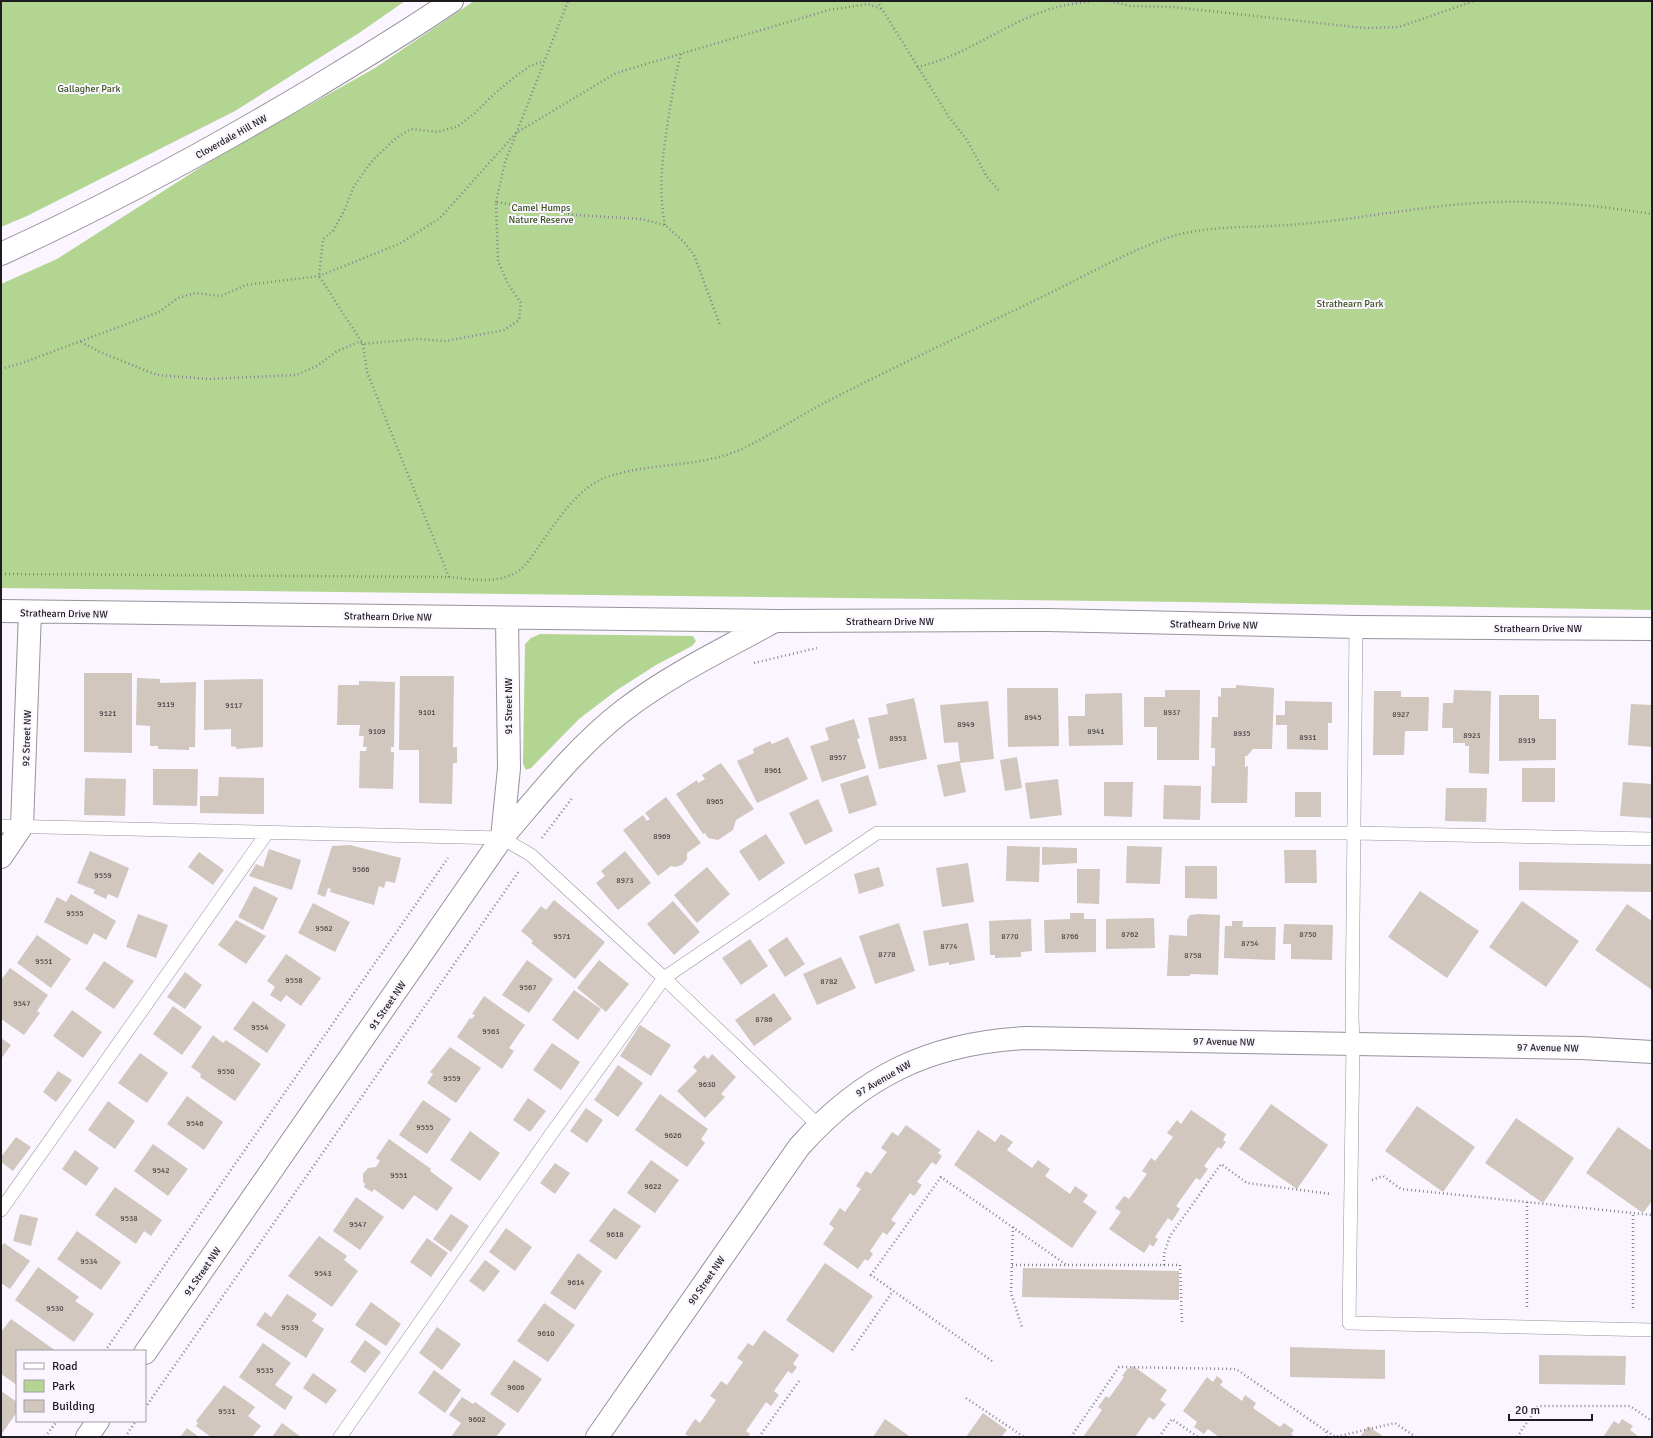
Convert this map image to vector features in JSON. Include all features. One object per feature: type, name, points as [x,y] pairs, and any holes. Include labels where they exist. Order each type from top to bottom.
[{"type":"street","name":"Cloverdale Hill NW","points":[[1,254],[75,220],[252,125],[411,30],[452,1]]},
{"type":"street","name":"Strathearn Drive NW","points":[[1,611],[776,621],[1048,620],[1356,627],[1652,629]]},
{"type":"street","name":"92 Street NW","points":[[12,826],[30,612]]},
{"type":"street","name":"91 Street NW","points":[[146,1352],[502,838],[509,768],[507,618]]},
{"type":"street","name":"Strathearn Drive NW","points":[[502,838],[569,760],[595,734],[623,711],[683,670],[776,621]]},
{"type":"street","points":[[1,857],[12,826]]},
{"type":"street","name":"97 Avenue NW","points":[[818,1125],[859,1091],[886,1074],[915,1060],[972,1043],[1026,1038],[1582,1048],[1652,1052]]},
{"type":"street","name":"90 Street NW","points":[[597,1437],[781,1171],[818,1125]]},
{"type":"street","points":[[87,1437],[97,1422]]},
{"type":"lane","points":[[1356,627],[1353,1043],[1348,1323],[1652,1330]]},
{"type":"lane","points":[[12,826],[502,838],[530,855],[664,978],[818,1125]]},
{"type":"lane","points":[[1,1210],[267,833]]},
{"type":"lane","points":[[340,1437],[552,1133],[664,978],[877,834],[1354,834],[1652,838]]},
{"type":"path","points":[[81,341],[100,352],[157,375],[209,379],[296,375],[317,366],[337,351],[359,342],[363,344],[417,339],[446,340],[504,330],[519,320],[521,303],[508,284],[498,261],[496,202],[505,162],[568,1]]},
{"type":"path","points":[[877,1],[949,117],[967,140],[987,177],[1000,192]]},
{"type":"path","points":[[917,67],[937,63],[1034,14],[1071,4],[1093,1]]},
{"type":"path","points":[[1110,1],[1130,6],[1173,7],[1364,28],[1399,27],[1474,1]]},
{"type":"path","points":[[1,369],[159,312],[178,298],[195,293],[221,296],[246,285],[319,276],[398,244],[440,218],[516,133],[616,73],[829,10],[868,4],[881,9]]},
{"type":"path","points":[[665,225],[661,190],[663,150],[676,71],[681,54]]},
{"type":"path","points":[[449,577],[367,372],[363,344],[319,276],[323,239],[333,231],[344,211],[354,186],[373,160],[396,138],[411,129],[438,132],[458,126],[474,114],[512,79],[530,66],[544,61]]},
{"type":"path","points":[[496,202],[575,215],[641,219],[665,225],[684,242],[694,255],[720,325]]},
{"type":"path","points":[[1,574],[449,577],[487,581],[515,574],[526,564],[560,516],[579,496],[604,478],[664,465],[686,463],[715,457],[741,449],[790,421],[905,362],[1112,262],[1166,238],[1198,230],[1230,227],[1288,225],[1476,203],[1539,202],[1611,208],[1652,214]]},
{"type":"path","points":[[750,664],[824,647]]},
{"type":"path","points":[[146,1407],[558,815],[577,792]]},
{"type":"path","points":[[106,1350],[462,838]]},
{"type":"path","points":[[1164,1265],[1164,1254],[1170,1236],[1221,1164],[1247,1184],[1351,1192],[1383,1176],[1401,1189],[1652,1215]]},
{"type":"path","points":[[992,1361],[871,1275],[941,1177],[1068,1266]]},
{"type":"path","points":[[1527,1202],[1527,1327]]},
{"type":"path","points":[[1632,1330],[1633,1213]]},
{"type":"path","points":[[1013,1227],[1011,1293],[1022,1327]]},
{"type":"path","points":[[1012,1266],[1180,1265],[1182,1322]]},
{"type":"path","points":[[852,1350],[893,1291]]},
{"type":"path","points":[[1071,1437],[1119,1367],[1236,1369],[1335,1437],[1396,1423],[1416,1437]]},
{"type":"path","points":[[759,1437],[799,1381]]},
{"type":"path","points":[[966,1398],[1024,1437]]},
{"type":"path","points":[[1517,1437],[1538,1406],[1630,1406],[1652,1421]]},
{"type":"path","points":[[1159,1437],[1172,1419],[1198,1437]]},
{"type":"path","points":[[45,1437],[55,1422]]},
{"type":"path","points":[[124,1437],[135,1422]]},
{"type":"path","points":[[1326,1431],[1327,1437]]},
{"type":"green space","name":"Gallagher Park","points":[[1,1],[405,1],[359,33],[235,111],[27,216],[1,227]]},
{"type":"green space","name":"Strathearn Park","points":[[474,1],[1652,1],[1652,610],[1188,602],[1,588],[1,284],[57,259],[212,160],[375,68]]},
{"type":"green space","points":[[540,634],[693,636],[696,641],[692,646],[656,665],[617,690],[579,719],[531,768],[526,770],[523,764],[525,644],[531,638]]},
{"type":"building","points":[[84,673],[132,673],[132,753],[84,752]]},
{"type":"building","points":[[400,676],[454,676],[453,747],[457,747],[457,763],[453,763],[452,804],[419,803],[419,750],[399,750]]},
{"type":"building","points":[[137,678],[160,679],[160,683],[196,682],[195,747],[189,747],[189,750],[158,749],[158,746],[150,746],[150,726],[136,725]]},
{"type":"building","points":[[263,679],[263,747],[237,749],[236,747],[231,746],[231,729],[204,730],[204,680]]},
{"type":"building","points":[[359,681],[395,682],[394,747],[391,747],[391,752],[394,752],[393,789],[359,788],[360,751],[366,751],[367,747],[363,747],[364,736],[359,736],[360,725],[337,725],[338,685],[359,685]]},
{"type":"building","points":[[1236,685],[1274,688],[1272,749],[1253,749],[1247,756],[1245,756],[1245,767],[1248,766],[1247,803],[1211,803],[1212,766],[1215,766],[1215,748],[1211,748],[1212,717],[1218,717],[1218,696],[1221,697],[1221,688],[1236,688]]},
{"type":"building","points":[[1007,688],[1058,688],[1059,746],[1008,747]]},
{"type":"building","points":[[1165,690],[1200,690],[1199,760],[1157,760],[1157,727],[1144,727],[1144,697],[1165,697]]},
{"type":"building","points":[[1454,690],[1491,691],[1489,774],[1469,773],[1469,746],[1465,746],[1465,743],[1453,743],[1453,728],[1442,728],[1443,703],[1453,703]]},
{"type":"building","points":[[1374,691],[1401,691],[1401,697],[1429,697],[1428,731],[1405,731],[1404,755],[1373,755]]},
{"type":"building","points":[[1122,693],[1123,745],[1069,746],[1068,716],[1085,716],[1085,694]]},
{"type":"building","points":[[1499,695],[1539,695],[1539,719],[1556,719],[1556,760],[1499,761]]},
{"type":"building","points":[[914,698],[927,759],[879,769],[868,718],[888,714],[886,704]]},
{"type":"building","points":[[988,701],[994,759],[960,763],[966,792],[944,797],[937,765],[960,761],[958,742],[944,743],[940,705]]},
{"type":"building","points":[[1285,701],[1332,702],[1332,723],[1328,723],[1328,750],[1287,749],[1287,725],[1276,725],[1276,715],[1285,715]]},
{"type":"building","points":[[1631,704],[1652,705],[1652,747],[1628,745]]},
{"type":"building","points":[[854,719],[860,738],[857,739],[866,768],[822,782],[810,746],[829,740],[825,728]]},
{"type":"building","points":[[788,737],[808,779],[757,803],[737,761],[754,753],[753,749],[770,741],[772,744]]},
{"type":"building","points":[[1017,757],[1022,788],[1005,791],[1000,760]]},
{"type":"building","points":[[721,763],[754,809],[736,820],[733,830],[718,840],[708,838],[705,833],[703,834],[676,794],[697,780],[698,783],[705,779],[702,775]]},
{"type":"building","points":[[1522,768],[1555,768],[1555,802],[1522,802]]},
{"type":"building","points":[[153,769],[198,769],[197,806],[153,805]]},
{"type":"building","points":[[868,775],[877,805],[849,814],[840,784]]},
{"type":"building","points":[[219,777],[264,778],[264,814],[200,813],[200,796],[218,796]]},
{"type":"building","points":[[85,778],[126,779],[125,816],[84,815]]},
{"type":"building","points":[[1058,779],[1062,815],[1030,819],[1025,783]]},
{"type":"building","points":[[1104,782],[1133,782],[1132,817],[1104,816]]},
{"type":"building","points":[[1623,782],[1652,784],[1652,818],[1620,816]]},
{"type":"building","points":[[1164,785],[1201,786],[1200,820],[1163,819]]},
{"type":"building","points":[[1446,788],[1487,788],[1486,822],[1445,821]]},
{"type":"building","points":[[1295,792],[1321,792],[1321,817],[1295,817]]},
{"type":"building","points":[[666,797],[701,843],[687,853],[687,859],[682,865],[675,867],[671,866],[658,876],[623,830],[643,815],[647,821],[650,819],[645,813]]},
{"type":"building","points":[[818,799],[833,831],[805,845],[789,813]]},
{"type":"building","points":[[766,834],[785,863],[759,881],[739,851]]},
{"type":"building","points":[[350,845],[401,858],[395,883],[386,881],[384,888],[379,886],[374,905],[330,892],[331,889],[328,888],[325,897],[317,894],[332,846]]},
{"type":"building","points":[[1007,846],[1040,847],[1039,882],[1006,881]]},
{"type":"building","points":[[1127,846],[1162,847],[1160,884],[1126,883]]},
{"type":"building","points":[[1042,847],[1077,848],[1077,863],[1042,865]]},
{"type":"building","points":[[269,849],[301,860],[292,890],[249,876],[256,864],[263,867]]},
{"type":"building","points":[[1284,850],[1316,850],[1317,883],[1285,883]]},
{"type":"building","points":[[90,851],[129,868],[118,898],[108,894],[106,899],[93,893],[95,890],[77,883]]},
{"type":"building","points":[[625,851],[651,883],[618,910],[596,883],[605,876],[601,871]]},
{"type":"building","points":[[199,852],[224,870],[213,885],[188,867]]},
{"type":"building","points":[[1519,862],[1652,864],[1652,892],[1519,890]]},
{"type":"building","points":[[968,863],[974,902],[942,907],[936,868]]},
{"type":"building","points":[[1185,866],[1217,866],[1217,899],[1185,898]]},
{"type":"building","points":[[707,867],[730,894],[697,923],[674,895]]},
{"type":"building","points":[[879,867],[884,886],[859,894],[854,874]]},
{"type":"building","points":[[1077,869],[1100,869],[1099,904],[1077,903]]},
{"type":"building","points":[[254,886],[278,898],[263,930],[238,917]]},
{"type":"building","points":[[1420,891],[1479,931],[1447,978],[1388,937]]},
{"type":"building","points":[[71,894],[116,921],[106,940],[94,933],[87,945],[44,922],[57,897],[66,902]]},
{"type":"building","points":[[554,900],[605,942],[575,979],[531,943],[533,941],[521,931],[541,906],[546,910]]},
{"type":"building","points":[[673,901],[700,932],[674,955],[647,924]]},
{"type":"building","points":[[1522,901],[1579,941],[1546,987],[1489,947]]},
{"type":"building","points":[[313,903],[350,922],[335,952],[298,933]]},
{"type":"building","points":[[1627,904],[1652,921],[1652,990],[1595,950]]},
{"type":"building","points":[[1070,913],[1084,913],[1084,919],[1096,919],[1096,952],[1045,953],[1044,920],[1070,919]]},
{"type":"building","points":[[138,914],[168,925],[156,958],[126,947]]},
{"type":"building","points":[[1190,915],[1220,915],[1218,975],[1190,974],[1190,976],[1167,976],[1169,935],[1187,936],[1187,920]]},
{"type":"building","points":[[1154,918],[1155,948],[1106,949],[1106,919]]},
{"type":"building","points":[[1031,919],[1032,951],[1021,952],[1021,957],[995,958],[995,955],[990,955],[989,921]]},
{"type":"building","points":[[236,920],[266,936],[246,964],[218,945]]},
{"type":"building","points":[[1232,921],[1243,921],[1242,927],[1276,927],[1275,960],[1224,958],[1225,926],[1232,926]]},
{"type":"building","points":[[899,923],[915,971],[875,984],[859,936]]},
{"type":"building","points":[[968,923],[975,960],[949,965],[949,962],[929,966],[923,931]]},
{"type":"building","points":[[1284,924],[1333,925],[1332,960],[1291,959],[1291,944],[1283,944]]},
{"type":"building","points":[[37,935],[71,959],[51,988],[17,963]]},
{"type":"building","points":[[787,937],[805,964],[785,977],[768,950]]},
{"type":"building","points":[[750,939],[768,966],[741,985],[722,958]]},
{"type":"building","points":[[286,954],[321,978],[301,1006],[286,995],[281,1002],[270,995],[275,987],[267,981]]},
{"type":"building","points":[[841,957],[856,988],[817,1005],[803,974]]},
{"type":"building","points":[[527,960],[553,979],[529,1013],[502,995]]},
{"type":"building","points":[[599,960],[629,984],[606,1012],[577,988]]},
{"type":"building","points":[[104,961],[134,981],[114,1009],[85,989]]},
{"type":"building","points":[[10,968],[48,995],[37,1011],[40,1013],[24,1035],[1,1019],[1,980]]},
{"type":"building","points":[[185,972],[202,985],[185,1009],[167,997]]},
{"type":"building","points":[[574,990],[601,1009],[578,1040],[552,1020]]},
{"type":"building","points":[[774,993],[792,1019],[754,1046],[735,1020]]},
{"type":"building","points":[[484,996],[525,1025],[509,1048],[514,1051],[502,1069],[457,1037],[470,1018],[472,1019],[475,1015],[472,1014]]},
{"type":"building","points":[[253,1001],[286,1025],[267,1053],[233,1029]]},
{"type":"building","points":[[173,1006],[202,1027],[182,1055],[153,1034]]},
{"type":"building","points":[[72,1010],[102,1032],[83,1058],[53,1036]]},
{"type":"building","points":[[640,1025],[671,1045],[651,1076],[620,1056]]},
{"type":"building","points":[[213,1035],[223,1043],[226,1040],[261,1064],[235,1101],[200,1077],[201,1074],[191,1067]]},
{"type":"building","points":[[1,1038],[11,1045],[1,1059]]},
{"type":"building","points":[[552,1043],[580,1062],[561,1090],[533,1070]]},
{"type":"building","points":[[450,1047],[481,1068],[456,1103],[427,1083],[433,1074],[430,1072]]},
{"type":"building","points":[[140,1053],[168,1073],[147,1103],[118,1083]]},
{"type":"building","points":[[712,1054],[736,1077],[721,1094],[725,1097],[705,1118],[677,1091],[697,1071],[693,1067],[704,1055],[708,1059]]},
{"type":"building","points":[[618,1065],[643,1083],[618,1117],[594,1100]]},
{"type":"building","points":[[58,1071],[72,1080],[56,1102],[43,1092]]},
{"type":"building","points":[[660,1094],[708,1129],[701,1139],[705,1143],[687,1167],[635,1130]]},
{"type":"building","points":[[187,1096],[223,1122],[204,1150],[167,1124]]},
{"type":"building","points":[[528,1098],[546,1111],[530,1132],[513,1120]]},
{"type":"building","points":[[423,1100],[451,1119],[427,1154],[399,1135]]},
{"type":"building","points":[[108,1101],[135,1121],[115,1149],[88,1130]]},
{"type":"building","points":[[1271,1104],[1328,1145],[1297,1189],[1239,1149]]},
{"type":"building","points":[[1417,1106],[1475,1147],[1443,1192],[1385,1151]]},
{"type":"building","points":[[586,1108],[603,1120],[587,1143],[570,1131]]},
{"type":"building","points":[[1191,1110],[1226,1134],[1223,1140],[1226,1142],[1221,1149],[1218,1147],[1204,1166],[1208,1169],[1200,1180],[1196,1178],[1176,1206],[1180,1209],[1172,1221],[1168,1218],[1155,1237],[1158,1239],[1153,1247],[1150,1244],[1144,1253],[1109,1229],[1121,1212],[1115,1208],[1124,1196],[1129,1199],[1147,1174],[1142,1171],[1151,1158],[1155,1161],[1173,1137],[1167,1133],[1177,1120],[1181,1124]]},
{"type":"building","points":[[1516,1118],[1574,1158],[1543,1203],[1485,1163]]},
{"type":"building","points":[[906,1125],[941,1150],[938,1153],[942,1156],[936,1165],[932,1162],[917,1182],[922,1185],[914,1196],[910,1193],[891,1220],[896,1223],[887,1235],[883,1232],[870,1251],[873,1254],[868,1261],[865,1259],[858,1269],[823,1244],[834,1228],[829,1224],[840,1208],[845,1212],[861,1189],[856,1186],[866,1171],[871,1174],[887,1152],[881,1148],[892,1132],[898,1136]]},
{"type":"building","points":[[1618,1127],[1652,1151],[1652,1201],[1643,1213],[1586,1173]]},
{"type":"building","points":[[978,1130],[995,1142],[1001,1134],[1013,1142],[1007,1150],[1032,1168],[1038,1160],[1050,1169],[1045,1176],[1070,1194],[1075,1186],[1088,1195],[1083,1202],[1097,1212],[1072,1248],[954,1165]]},
{"type":"building","points":[[470,1131],[500,1153],[480,1181],[450,1160]]},
{"type":"building","points":[[16,1137],[31,1147],[13,1171],[1,1162],[1,1157]]},
{"type":"building","points":[[389,1139],[431,1169],[430,1171],[453,1188],[437,1211],[414,1195],[403,1210],[374,1189],[372,1192],[364,1187],[365,1184],[363,1182],[363,1174],[368,1168],[376,1167],[380,1161],[376,1158]]},
{"type":"building","points":[[153,1144],[188,1169],[168,1196],[134,1171]]},
{"type":"building","points":[[75,1150],[99,1168],[86,1186],[62,1169]]},
{"type":"building","points":[[651,1160],[679,1180],[655,1213],[627,1193]]},
{"type":"building","points":[[555,1163],[570,1173],[555,1194],[540,1183]]},
{"type":"building","points":[[115,1187],[162,1220],[151,1236],[144,1231],[136,1244],[95,1215]]},
{"type":"building","points":[[356,1197],[384,1217],[360,1250],[333,1231]]},
{"type":"building","points":[[614,1208],[641,1226],[616,1260],[589,1241]]},
{"type":"building","points":[[20,1214],[38,1218],[31,1246],[13,1241]]},
{"type":"building","points":[[451,1214],[469,1226],[451,1252],[433,1239]]},
{"type":"building","points":[[506,1228],[532,1247],[515,1271],[489,1252]]},
{"type":"building","points":[[77,1231],[121,1262],[101,1290],[57,1259]]},
{"type":"building","points":[[319,1236],[347,1256],[344,1260],[358,1271],[332,1307],[288,1276]]},
{"type":"building","points":[[427,1238],[448,1253],[431,1277],[410,1262]]},
{"type":"building","points":[[4,1243],[30,1261],[10,1289],[1,1283],[1,1247]]},
{"type":"building","points":[[578,1253],[602,1271],[575,1310],[550,1293]]},
{"type":"building","points":[[485,1260],[500,1271],[484,1292],[469,1281]]},
{"type":"building","points":[[825,1263],[873,1296],[833,1353],[786,1320]]},
{"type":"building","points":[[38,1267],[79,1297],[75,1301],[94,1314],[74,1342],[15,1300]]},
{"type":"building","points":[[1023,1268],[1179,1271],[1179,1300],[1022,1297]]},
{"type":"building","points":[[287,1294],[317,1314],[312,1321],[324,1329],[306,1358],[256,1325],[265,1312],[271,1317]]},
{"type":"building","points":[[371,1302],[401,1324],[386,1346],[355,1325]]},
{"type":"building","points":[[544,1303],[575,1325],[548,1362],[517,1341]]},
{"type":"building","points":[[11,1319],[55,1350],[16,1350],[16,1384],[1,1374],[1,1332]]},
{"type":"building","points":[[437,1327],[461,1344],[442,1370],[419,1353]]},
{"type":"building","points":[[764,1330],[799,1355],[793,1364],[797,1367],[792,1374],[788,1371],[774,1391],[779,1395],[771,1406],[766,1402],[746,1431],[750,1434],[748,1437],[690,1437],[685,1434],[695,1419],[700,1423],[716,1400],[710,1396],[721,1381],[727,1385],[743,1362],[737,1358],[748,1343],[753,1346]]},
{"type":"building","points":[[365,1340],[381,1352],[365,1373],[350,1362]]},
{"type":"building","points":[[263,1343],[291,1363],[275,1385],[293,1397],[285,1410],[239,1377]]},
{"type":"building","points":[[1290,1347],[1385,1350],[1385,1379],[1290,1377]]},
{"type":"building","points":[[1539,1355],[1626,1356],[1625,1385],[1539,1384]]},
{"type":"building","points":[[514,1360],[542,1379],[518,1413],[490,1394]]},
{"type":"building","points":[[1133,1366],[1167,1390],[1160,1400],[1166,1404],[1154,1420],[1149,1417],[1135,1437],[1083,1437],[1102,1410],[1098,1407],[1106,1396],[1109,1398],[1124,1377],[1122,1376],[1128,1368],[1130,1369]]},
{"type":"building","points":[[434,1370],[461,1390],[445,1413],[418,1393]]},
{"type":"building","points":[[313,1373],[337,1390],[326,1404],[303,1388]]},
{"type":"building","points":[[1217,1376],[1223,1381],[1220,1385],[1242,1401],[1245,1395],[1256,1403],[1253,1408],[1280,1427],[1284,1423],[1294,1430],[1291,1434],[1295,1437],[1219,1437],[1208,1429],[1204,1434],[1194,1427],[1197,1422],[1183,1411],[1207,1377],[1213,1382]]},
{"type":"building","points":[[224,1385],[255,1407],[248,1416],[261,1426],[252,1437],[211,1437],[196,1426],[198,1423],[196,1421]]},
{"type":"building","points":[[1,1391],[16,1401],[16,1413],[1,1435]]},
{"type":"building","points":[[462,1397],[473,1404],[475,1402],[506,1424],[496,1437],[451,1437],[461,1423],[449,1415]]},
{"type":"building","points":[[983,1413],[1007,1430],[1001,1437],[966,1437]]},
{"type":"building","points":[[885,1419],[909,1436],[873,1437]]},
{"type":"building","points":[[1622,1419],[1633,1426],[1630,1430],[1639,1437],[1603,1437],[1614,1421],[1619,1424]]},
{"type":"building","points":[[282,1423],[301,1437],[272,1437]]},
{"type":"building","points":[[1368,1426],[1384,1437],[1360,1437]]},
{"type":"building","points":[[187,1428],[199,1437],[180,1437]]},
{"type":"park label","name":"Camel Humps Nature Reserve","points":[[541,212]]}]
